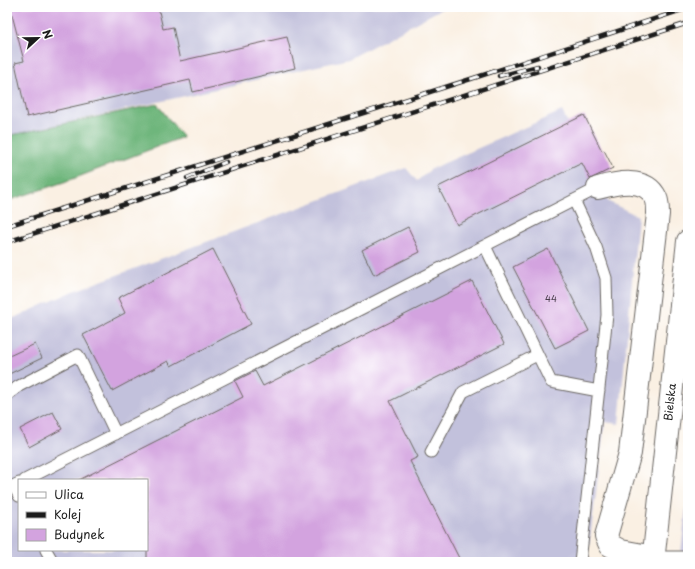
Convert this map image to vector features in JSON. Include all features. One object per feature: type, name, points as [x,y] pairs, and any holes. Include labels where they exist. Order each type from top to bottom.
[{"type":"street","points":[[598,188],[615,183],[634,183],[648,188],[657,198],[658,214],[630,453],[606,536],[610,545],[621,551],[654,560]]},
{"type":"street","name":"Bielska","points":[[654,560],[688,241]]},
{"type":"lane","points":[[27,479],[598,188]]},
{"type":"lane","points":[[574,200],[596,247],[606,278],[607,315],[580,562]]},
{"type":"lane","points":[[485,246],[551,382],[599,390]]},
{"type":"lane","points":[[7,395],[19,386],[78,355],[116,434]]},
{"type":"lane","points":[[431,452],[463,392],[538,355]]},
{"type":"lane","points":[[47,551],[53,562]]},
{"type":"lane","points":[[654,560],[688,557]]},
{"type":"shaded area","points":[[7,7],[445,7],[349,59],[7,136]]},
{"type":"shaded area","points":[[562,111],[599,188],[609,202],[638,216],[619,424],[605,422],[587,562],[7,562],[7,321],[74,291],[406,168],[417,181],[431,169]]},
{"type":"shaded area","points":[[688,489],[688,562],[680,562]]},
{"type":"green space","points":[[157,104],[183,137],[70,180],[7,201],[7,136]]},
{"type":"building","points":[[10,7],[158,7],[163,29],[173,27],[180,61],[287,37],[295,68],[193,92],[190,80],[27,117],[15,63],[24,61]]},
{"type":"building","points":[[584,115],[602,151],[604,150],[613,168],[590,179],[582,163],[457,225],[438,187]]},
{"type":"building","points":[[408,227],[420,252],[374,275],[362,250]]},
{"type":"building","points":[[213,249],[251,324],[171,366],[168,361],[112,391],[83,335],[125,313],[118,298]]},
{"type":"building","points":[[548,249],[589,331],[555,348],[513,267]]},
{"type":"building","points":[[472,281],[504,344],[390,401],[418,457],[410,461],[461,562],[147,562],[148,479],[81,479],[243,397],[235,381],[255,371],[263,386]]},
{"type":"building","points":[[35,344],[42,358],[7,375],[7,357]]},
{"type":"building","points":[[53,412],[62,429],[29,447],[20,429]]},
{"type":"railway","points":[[7,226],[477,77],[688,8]]},
{"type":"railway","points":[[7,242],[688,23]]},
{"type":"railway","points":[[499,76],[538,66]]},
{"type":"railway","points":[[187,178],[226,162]]}]
